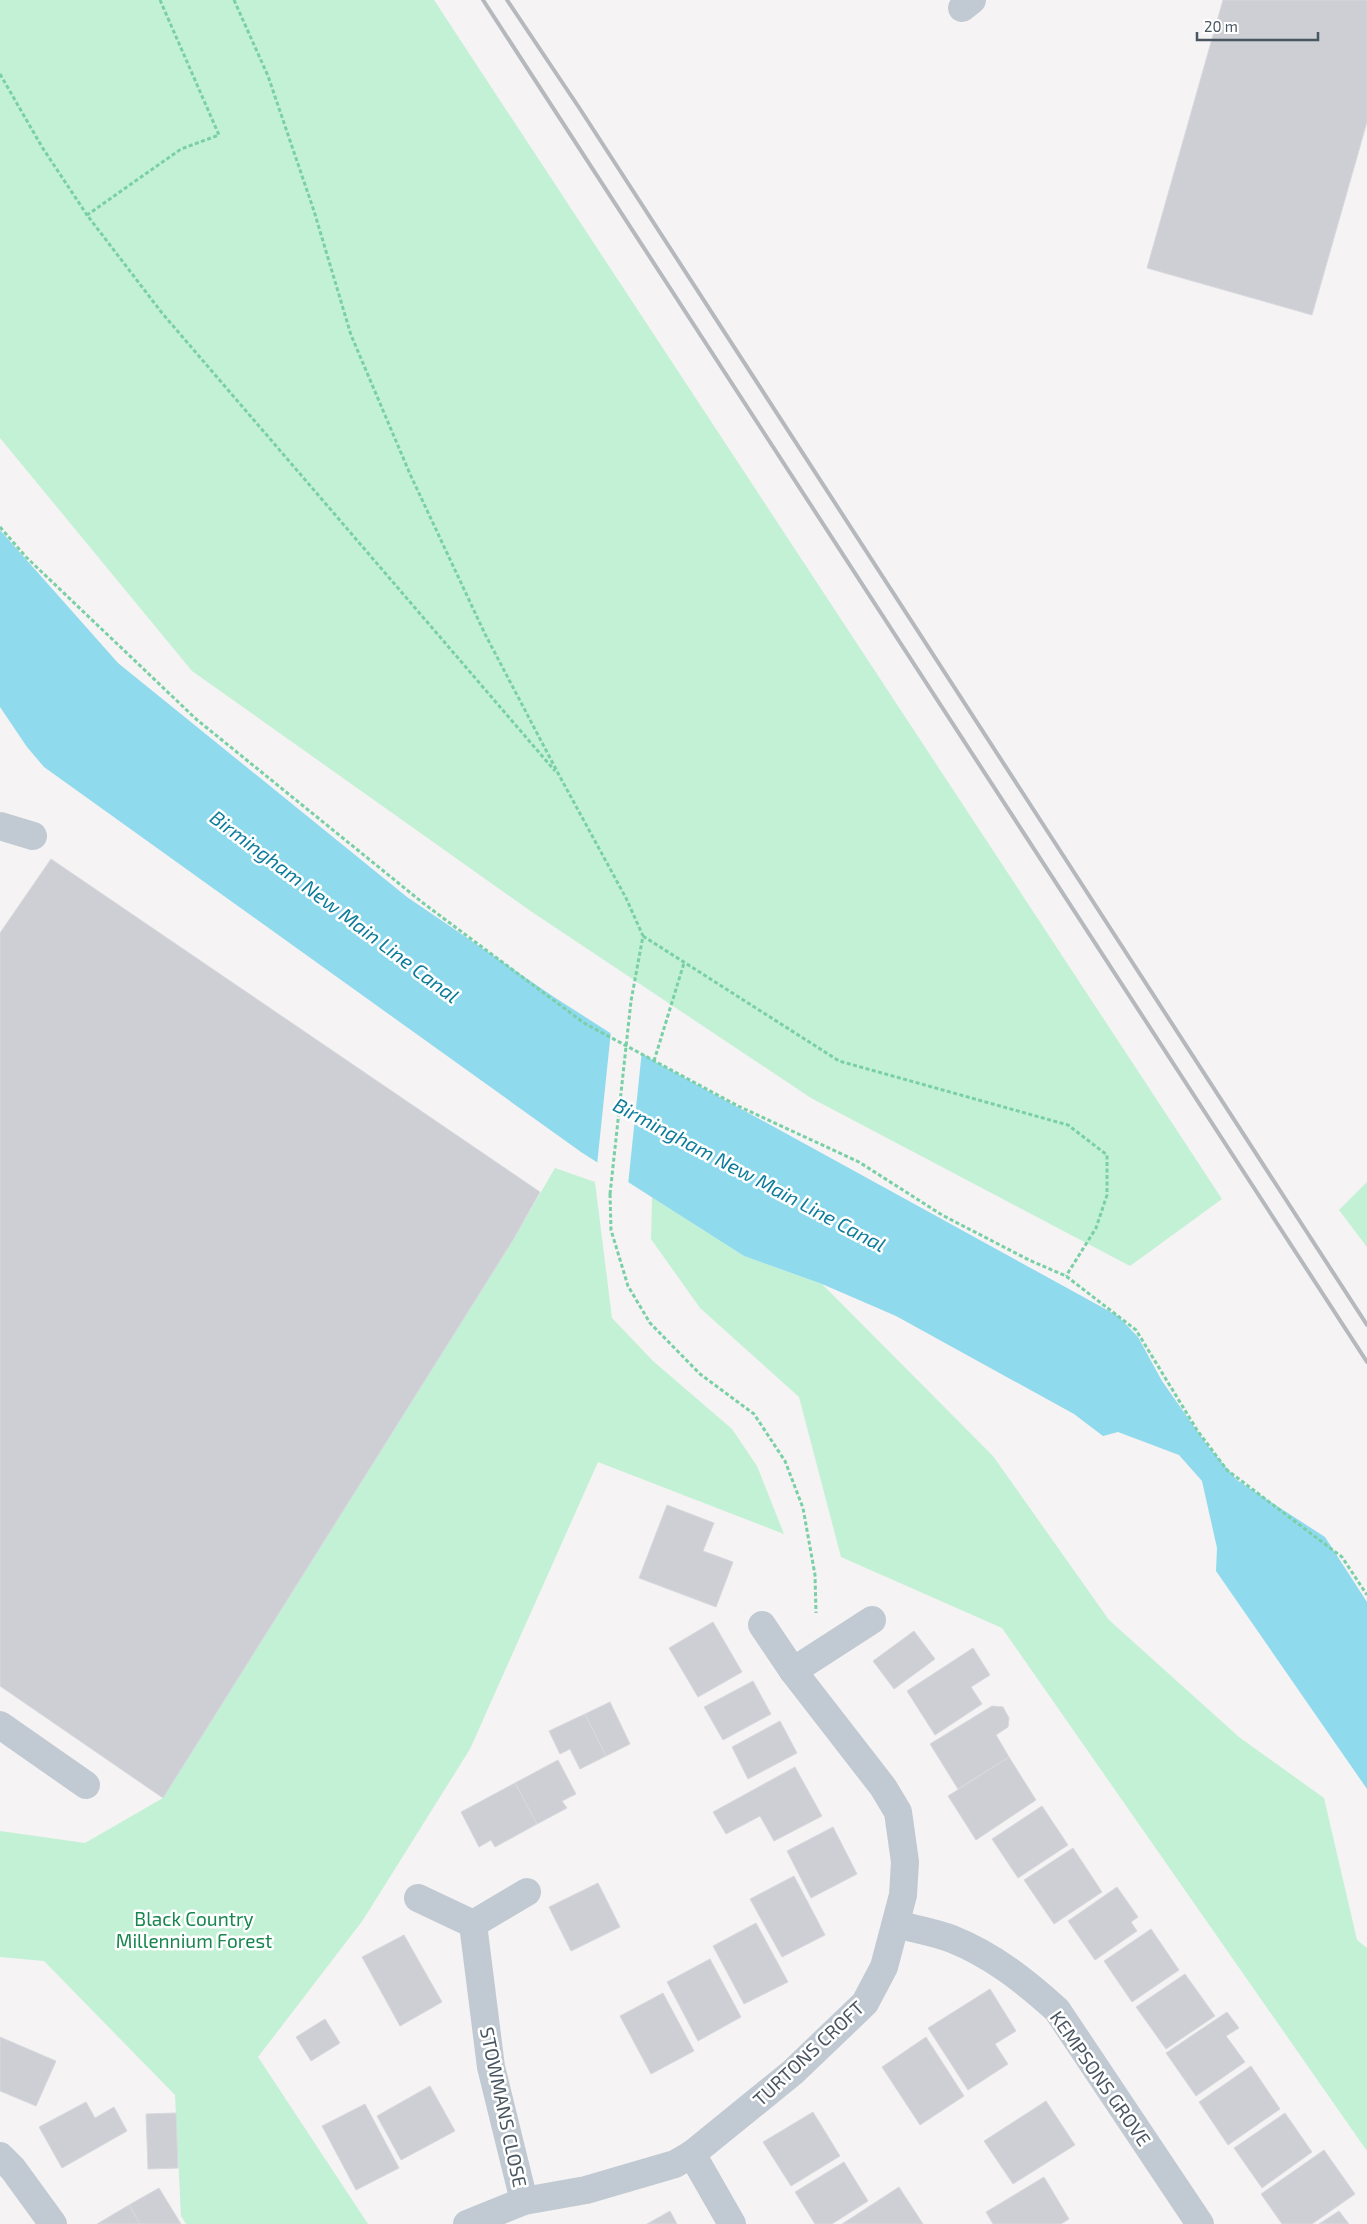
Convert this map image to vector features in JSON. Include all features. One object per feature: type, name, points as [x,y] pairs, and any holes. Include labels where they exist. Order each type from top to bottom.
[{"type":"street","points":[[0,826],[33,836]]},
{"type":"street","points":[[793,1671],[872,1620]]},
{"type":"street","name":"TURTONS CROFT","points":[[467,2224],[524,2200],[586,2190],[675,2164],[692,2154],[793,2072],[865,2003],[884,1967],[903,1895],[906,1862],[898,1812],[883,1787],[793,1671],[762,1625]]},
{"type":"street","points":[[0,1725],[86,1785]]},
{"type":"street","points":[[418,1898],[473,1924],[527,1892]]},
{"type":"street","name":"STOWMANS CLOSE","points":[[473,1924],[491,2067],[524,2200]]},
{"type":"street","name":"KEMPSONS GROVE","points":[[896,1924],[950,1938],[989,1956],[1056,2010],[1200,2224]]},
{"type":"street","points":[[692,2154],[732,2224]]},
{"type":"street","points":[[0,2156],[13,2169],[53,2224]]},
{"type":"path","points":[[87,215],[181,149],[219,135],[160,0]]},
{"type":"path","points":[[234,0],[268,76],[314,211],[354,344],[410,474],[485,634],[626,898],[643,936],[839,1062],[1068,1125],[1107,1156],[1107,1195],[1096,1228],[1066,1276]]},
{"type":"path","points":[[0,74],[42,147],[87,215],[162,313],[559,775]]},
{"type":"path","points":[[0,527],[26,557],[203,725],[423,903],[576,1018],[738,1106],[859,1162],[942,1215],[1030,1260],[1066,1276],[1136,1330],[1197,1430],[1227,1470],[1342,1557],[1367,1595]]},
{"type":"path","points":[[643,936],[631,1001],[610,1194],[611,1230],[628,1286],[650,1323],[700,1374],[754,1414],[785,1461],[803,1508],[815,1575],[817,1655]]},
{"type":"path","points":[[654,1061],[684,963]]},
{"type":"green space","points":[[0,0],[434,0],[1222,1199],[1130,1266],[811,1098],[532,912],[192,671],[0,438]]},
{"type":"green space","name":"Black Country Millennium Forest","points":[[555,1168],[595,1182],[612,1318],[653,1361],[732,1429],[757,1466],[784,1534],[598,1462],[470,1749],[363,1920],[258,2057],[368,2224],[186,2224],[181,2216],[175,2095],[44,1961],[0,1957],[0,1831],[85,1843],[163,1798],[513,1240]]},
{"type":"green space","points":[[1367,1182],[1367,1247],[1339,1210]]},
{"type":"green space","points":[[652,1197],[744,1256],[822,1284],[993,1456],[1109,1620],[1239,1737],[1324,1798],[1357,1940],[1367,1948],[1367,2151],[1002,1628],[841,1557],[799,1397],[700,1308],[651,1239]]},
{"type":"water","name":"Birmingham New Main Line Canal","points":[[0,530],[118,663],[407,897],[554,997],[654,1061],[1118,1316],[1138,1337],[1162,1381],[1207,1445],[1237,1480],[1325,1537],[1367,1602],[1367,1789],[1216,1571],[1217,1548],[1202,1481],[1179,1455],[1118,1432],[1103,1436],[1074,1414],[896,1316],[822,1284],[744,1256],[581,1152],[44,767],[27,747],[0,707]]},
{"type":"pier","points":[[611,1031],[642,1050],[628,1185],[597,1165]]},
{"type":"building","points":[[1223,0],[1367,0],[1367,122],[1312,315],[1147,268]]},
{"type":"building","points":[[51,859],[540,1192],[513,1240],[163,1798],[0,1686],[0,933]]},
{"type":"building","points":[[667,1505],[714,1523],[703,1551],[733,1562],[716,1607],[639,1578]]},
{"type":"building","points":[[713,1622],[742,1672],[698,1697],[669,1648]]},
{"type":"building","points":[[914,1631],[935,1659],[894,1689],[873,1661]]},
{"type":"building","points":[[973,1648],[990,1675],[971,1687],[982,1704],[935,1735],[907,1691]]},
{"type":"building","points":[[753,1681],[771,1714],[723,1740],[704,1707]]},
{"type":"building","points":[[610,1702],[630,1744],[606,1756],[585,1714]]},
{"type":"building","points":[[992,1706],[1003,1707],[1009,1718],[1008,1727],[996,1735],[1009,1757],[958,1789],[930,1744]]},
{"type":"building","points":[[585,1714],[606,1756],[580,1769],[570,1749],[560,1754],[549,1731]]},
{"type":"building","points":[[780,1721],[797,1753],[748,1779],[732,1747]]},
{"type":"building","points":[[1009,1757],[1036,1800],[976,1840],[948,1796]]},
{"type":"building","points":[[558,1760],[576,1794],[562,1801],[567,1808],[537,1824],[515,1783]]},
{"type":"building","points":[[795,1767],[822,1816],[774,1841],[760,1816],[726,1834],[713,1812]]},
{"type":"building","points":[[515,1783],[537,1824],[495,1847],[491,1840],[479,1847],[461,1812]]},
{"type":"building","points":[[1042,1806],[1068,1845],[1018,1878],[992,1839]]},
{"type":"building","points":[[833,1827],[857,1874],[811,1898],[787,1851]]},
{"type":"building","points":[[1073,1848],[1102,1892],[1054,1924],[1024,1880]]},
{"type":"building","points":[[794,1876],[825,1935],[782,1957],[750,1899]]},
{"type":"building","points":[[598,1883],[620,1927],[571,1951],[549,1907]]},
{"type":"building","points":[[1117,1887],[1138,1917],[1131,1922],[1137,1931],[1095,1960],[1068,1921]]},
{"type":"building","points":[[756,1923],[788,1982],[744,2004],[713,1946]]},
{"type":"building","points":[[1151,1929],[1179,1970],[1132,2002],[1104,1961]]},
{"type":"building","points":[[404,1935],[442,2002],[400,2026],[362,1957]]},
{"type":"building","points":[[710,1959],[741,2017],[698,2041],[667,1982]]},
{"type":"building","points":[[1185,1974],[1215,2016],[1166,2049],[1136,2007]]},
{"type":"building","points":[[990,1989],[1016,2031],[995,2044],[1008,2064],[968,2090],[928,2028]]},
{"type":"building","points":[[663,1993],[694,2051],[651,2074],[620,2016]]},
{"type":"building","points":[[1227,2012],[1239,2028],[1226,2036],[1245,2062],[1196,2096],[1166,2053]]},
{"type":"building","points":[[325,2019],[340,2043],[311,2061],[296,2037]]},
{"type":"building","points":[[0,2037],[56,2061],[36,2106],[0,2091]]},
{"type":"building","points":[[926,2037],[964,2096],[920,2125],[882,2067]]},
{"type":"building","points":[[1251,2066],[1280,2109],[1228,2145],[1199,2102]]},
{"type":"building","points":[[430,2086],[455,2131],[401,2160],[377,2116]]},
{"type":"building","points":[[1046,2101],[1075,2145],[1013,2184],[984,2141]]},
{"type":"building","points":[[86,2102],[95,2118],[114,2107],[127,2131],[62,2168],[39,2127]]},
{"type":"building","points":[[365,2104],[399,2168],[356,2190],[322,2126]]},
{"type":"building","points":[[813,2112],[840,2156],[791,2186],[763,2142]]},
{"type":"building","points":[[176,2113],[178,2168],[148,2169],[146,2114]]},
{"type":"building","points":[[1285,2113],[1312,2152],[1262,2188],[1234,2148]]},
{"type":"building","points":[[1324,2150],[1355,2194],[1312,2224],[1282,2224],[1261,2194]]},
{"type":"building","points":[[844,2162],[868,2201],[832,2224],[815,2224],[795,2192]]},
{"type":"building","points":[[1044,2177],[1069,2219],[1061,2224],[993,2224],[986,2212]]},
{"type":"building","points":[[899,2187],[923,2224],[842,2224]]},
{"type":"building","points":[[159,2188],[181,2224],[140,2224],[129,2205]]},
{"type":"building","points":[[129,2205],[140,2224],[97,2224]]},
{"type":"building","points":[[670,2211],[677,2224],[647,2224]]},
{"type":"building","points":[[1339,2211],[1349,2224],[1319,2224]]},
{"type":"railway","points":[[483,0],[1367,1362]]},
{"type":"railway","points":[[507,0],[580,109],[1367,1325]]}]
